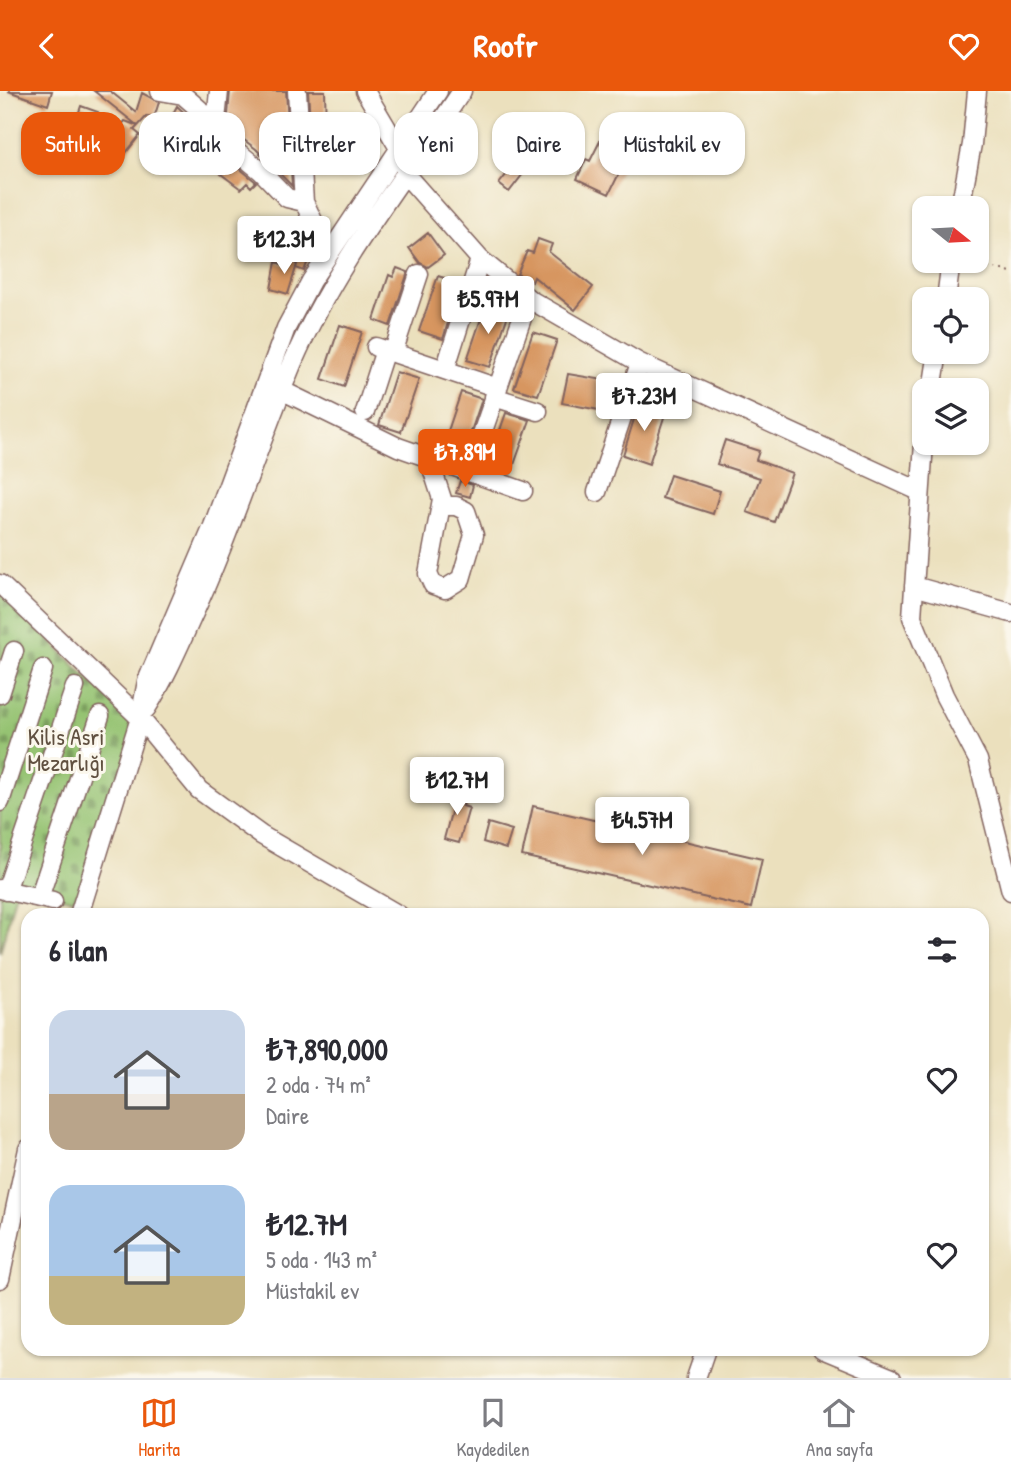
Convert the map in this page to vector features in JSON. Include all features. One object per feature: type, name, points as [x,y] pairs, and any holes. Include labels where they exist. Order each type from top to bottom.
[{"type":"street","points":[[163,91],[183,95],[201,112]]},
{"type":"street","points":[[217,112],[219,91]]},
{"type":"street","points":[[297,91],[304,202],[329,254]]},
{"type":"street","points":[[365,91],[394,140]]},
{"type":"street","points":[[424,112],[438,91]]},
{"type":"street","points":[[448,112],[462,91]]},
{"type":"street","points":[[962,196],[972,144],[977,91]]},
{"type":"street","points":[[245,158],[287,198],[304,202]]},
{"type":"street","points":[[81,908],[140,718],[147,681],[213,526],[286,328],[329,254],[394,159]]},
{"type":"street","points":[[140,718],[159,688],[204,591],[237,515],[283,391],[319,306],[406,175],[481,260],[548,311],[640,363],[919,491]]},
{"type":"street","points":[[445,370],[481,260]]},
{"type":"street","points":[[365,412],[385,350],[419,274]]},
{"type":"street","points":[[472,460],[524,313]]},
{"type":"street","points":[[385,350],[445,370],[538,411]]},
{"type":"street","points":[[597,492],[640,363]]},
{"type":"street","points":[[283,391],[373,436],[429,459],[523,491]]},
{"type":"street","points":[[923,455],[912,617],[944,695],[978,759],[1011,891]]},
{"type":"street","points":[[429,459],[441,493],[442,506]]},
{"type":"street","points":[[0,584],[140,718],[199,790],[261,835],[387,908]]},
{"type":"street","points":[[914,586],[1011,613]]},
{"type":"street","points":[[0,694],[14,651]]},
{"type":"street","points":[[0,802],[44,670]]},
{"type":"street","points":[[74,908],[3,890],[75,687]]},
{"type":"street","points":[[51,900],[100,716]]},
{"type":"street","points":[[0,1279],[21,1182]]},
{"type":"street","points":[[696,1378],[704,1356]]},
{"type":"street","points":[[839,1356],[892,1378]]},
{"type":"path","points":[[989,267],[1011,272]]},
{"type":"green space","name":"Kilis Asri Mezarlığı","points":[[0,591],[141,731],[86,901],[16,891],[0,953]]},
{"type":"building","points":[[8,91],[52,91],[48,105]]},
{"type":"building","points":[[94,91],[110,91],[136,112],[142,93],[159,102],[156,112],[139,112],[138,126],[125,116],[125,112],[120,112]]},
{"type":"building","points":[[230,91],[286,91],[287,112],[259,112],[259,152],[245,141],[245,112],[228,112]]},
{"type":"building","points":[[308,91],[325,91],[326,112],[309,112]]},
{"type":"building","points":[[81,106],[98,112],[79,112]]},
{"type":"building","points":[[125,121],[138,126],[134,130],[139,136],[125,154]]},
{"type":"building","points":[[599,143],[599,175],[618,175],[609,194],[577,179],[579,175],[585,175],[586,159],[590,161]]},
{"type":"building","points":[[245,173],[256,182],[251,187],[247,183],[241,189],[222,175],[245,175]]},
{"type":"building","points":[[281,175],[291,175],[292,186]]},
{"type":"building","points":[[506,175],[522,175],[509,192],[499,184]]},
{"type":"building","points":[[428,233],[444,255],[428,267],[420,263],[409,248]]},
{"type":"building","points":[[538,239],[552,244],[549,252],[593,287],[575,310],[534,277],[532,282],[517,274],[527,251],[533,253]]},
{"type":"building","points":[[302,248],[312,251],[304,271],[296,268]]},
{"type":"building","points":[[290,259],[298,261],[288,294],[271,289],[276,262],[288,266]]},
{"type":"building","points":[[397,268],[408,272],[390,326],[374,320],[389,275],[393,277]]},
{"type":"building","points":[[438,276],[460,283],[443,339],[419,331]]},
{"type":"building","points":[[486,304],[509,312],[490,367],[467,360]]},
{"type":"building","points":[[340,325],[362,332],[344,387],[322,379]]},
{"type":"building","points":[[533,332],[557,340],[538,395],[514,388]]},
{"type":"building","points":[[396,372],[419,379],[401,432],[379,425]]},
{"type":"building","points":[[568,374],[604,380],[599,410],[562,403]]},
{"type":"building","points":[[461,392],[482,399],[463,455],[442,449]]},
{"type":"building","points":[[639,403],[666,411],[649,464],[623,455]]},
{"type":"building","points":[[506,413],[530,420],[511,473],[488,465]]},
{"type":"building","points":[[725,440],[759,451],[756,460],[792,473],[774,522],[747,512],[760,478],[717,464]]},
{"type":"building","points":[[670,475],[720,491],[713,514],[662,498]]},
{"type":"building","points":[[460,481],[473,485],[470,497],[456,493]]},
{"type":"building","points":[[458,787],[467,789],[463,806],[469,808],[459,843],[444,839]]},
{"type":"building","points":[[533,806],[762,859],[751,908],[522,856]]},
{"type":"building","points":[[488,823],[512,830],[506,849],[483,842]]}]
